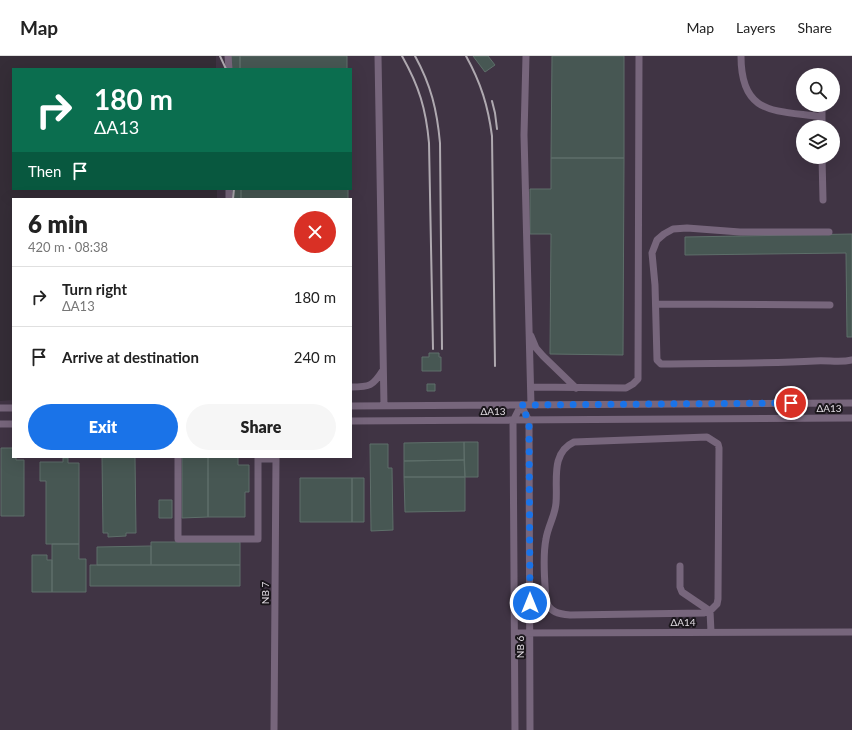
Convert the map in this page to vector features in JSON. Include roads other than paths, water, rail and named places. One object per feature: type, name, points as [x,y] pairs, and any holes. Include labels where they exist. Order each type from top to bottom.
[{"type":"street","points":[[228,56],[229,68]]},
{"type":"street","points":[[378,56],[384,406]]},
{"type":"street","points":[[526,56],[524,135],[532,387],[531,405]]},
{"type":"street","points":[[532,387],[626,388],[638,379],[639,56]]},
{"type":"street","points":[[741,56],[741,70],[744,85],[751,97],[760,106],[771,110],[822,117],[822,112]]},
{"type":"street","points":[[822,164],[823,200]]},
{"type":"street","points":[[829,232],[740,232],[687,228],[673,229],[664,234],[657,240],[652,253],[656,304],[657,360],[661,364],[798,362],[831,360],[842,362],[852,360]]},
{"type":"street","points":[[656,304],[830,305]]},
{"type":"street","points":[[529,330],[536,348],[576,388]]},
{"type":"street","points":[[352,387],[370,385],[375,382],[383,370]]},
{"type":"street","name":"ΔΑ13","points":[[352,406],[852,403]]},
{"type":"street","points":[[513,421],[521,405]]},
{"type":"street","points":[[521,405],[529,421]]},
{"type":"street","points":[[0,408],[12,408]]},
{"type":"street","name":"ΔΑ13","points":[[352,422],[852,418]]},
{"type":"street","name":"ΝΒ 6","points":[[513,421],[515,730]]},
{"type":"street","name":"ΝΒ 6","points":[[529,421],[530,730]]},
{"type":"street","points":[[0,424],[12,424]]},
{"type":"street","points":[[710,611],[704,614],[570,615],[557,613],[548,606],[546,601],[545,540],[556,504],[558,463],[563,451],[568,445],[574,442],[707,437],[718,444],[718,599],[717,604],[710,611],[711,632]]},
{"type":"street","points":[[178,458],[178,539],[258,540],[258,458],[276,458]]},
{"type":"street","name":"ΝΒ 7","points":[[274,730],[276,458]]},
{"type":"street","points":[[680,566],[680,587],[682,592],[710,611]]},
{"type":"street","name":"ΔΑ14","points":[[515,633],[852,632]]},
{"type":"railway","points":[[220,56],[226,68]]},
{"type":"railway","points":[[402,56],[413,77],[421,98],[426,119],[429,143],[433,349]]},
{"type":"railway","points":[[415,56],[421,67],[432,98],[440,143],[442,349]]},
{"type":"railway","points":[[466,56],[483,95],[492,136],[495,366]]},
{"type":"railway","points":[[492,101],[497,129]]},
{"type":"railway","points":[[233,198],[234,190]]}]
